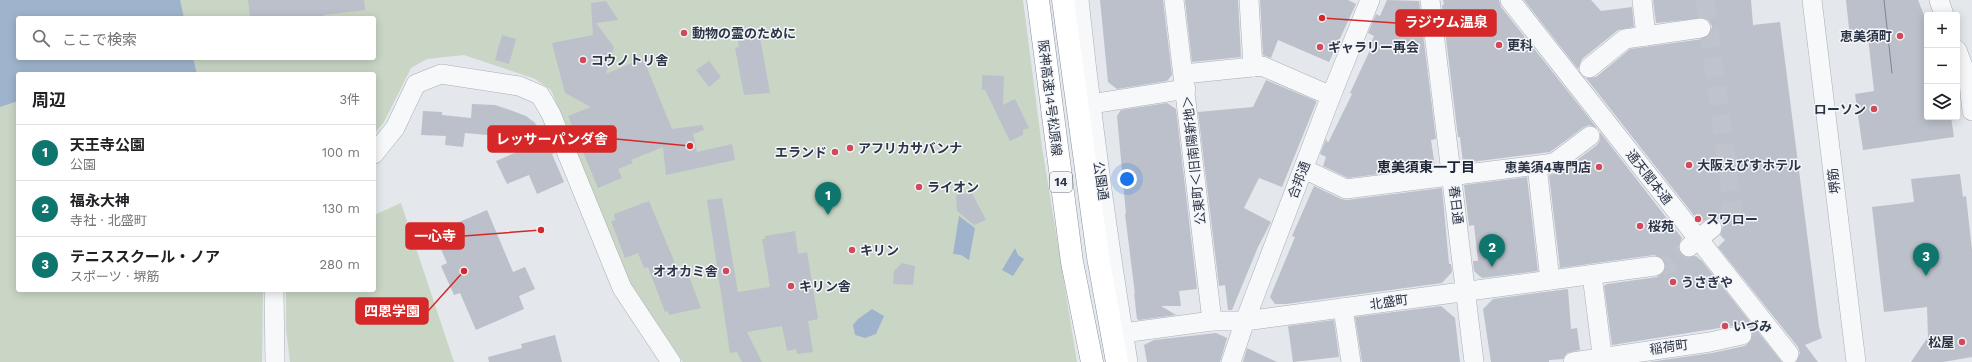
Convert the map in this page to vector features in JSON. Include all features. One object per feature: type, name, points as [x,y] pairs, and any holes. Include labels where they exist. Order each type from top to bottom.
[{"type":"highway","name":"阪神高速14号松原線","points":[[1038,0],[1072,262],[1092,362]]},
{"type":"highway","name":"阪神高速14号松原線","points":[[1063,0],[1098,257],[1117,362]]},
{"type":"street","name":"公園通","points":[[1079,0],[1091,104],[1128,362]]},
{"type":"street","name":"公東町＜旧南陽新地＞","points":[[1174,0],[1185,81],[1212,321]]},
{"type":"street","points":[[1249,0],[1253,67]]},
{"type":"street","name":"合邦通","points":[[1231,362],[1245,321],[1331,96],[1370,0]]},
{"type":"street","name":"春日通","points":[[1430,0],[1474,362]]},
{"type":"street","name":"通天閣本通","points":[[1510,0],[1700,238],[1752,327],[1789,354]]},
{"type":"street","points":[[1642,0],[1646,36]]},
{"type":"street","name":"堺筋","points":[[1812,0],[1856,362]]},
{"type":"street","points":[[1938,0],[1943,12]]},
{"type":"street","points":[[1589,68],[1625,39],[1701,28]]},
{"type":"street","points":[[1960,57],[1970,82],[1972,111]]},
{"type":"street","points":[[1091,104],[1185,81],[1262,66],[1331,96]]},
{"type":"street","points":[[376,152],[395,128],[416,84],[441,74],[519,86],[540,95],[551,114],[622,288],[671,362]]},
{"type":"street","points":[[1304,169],[1346,189],[1554,163],[1590,136]]},
{"type":"street","points":[[1537,166],[1550,280]]},
{"type":"street","name":"北盛町","points":[[1123,333],[1212,321],[1245,321],[1655,266]]},
{"type":"street","points":[[1592,275],[1603,360]]},
{"type":"street","points":[[274,292],[275,362]]},
{"type":"street","points":[[1343,308],[1351,362]]},
{"type":"street","name":"稲荷町","points":[[1573,362],[1603,360],[1608,356],[1710,342],[1752,327]]},
{"type":"green space","points":[[0,0],[1023,0],[1042,147],[1077,362],[683,362],[630,283],[551,90],[535,79],[464,55],[427,59],[411,68],[384,122],[376,132],[376,72],[16,72],[16,292],[263,292],[262,362],[0,362]]},
{"type":"green space","points":[[401,203],[454,362],[290,362],[286,329],[286,292],[376,292],[376,214]]},
{"type":"water","points":[[0,0],[180,0],[184,16],[16,16],[16,60],[194,60],[196,72],[16,72],[16,102],[0,107]]},
{"type":"water","points":[[959,216],[975,228],[969,260],[961,255],[953,254]]},
{"type":"water","points":[[1015,248],[1018,255],[1024,259],[1013,276],[1002,270]]},
{"type":"water","points":[[872,309],[884,316],[876,334],[865,338],[855,335],[853,325],[858,319]]},
{"type":"building","points":[[248,0],[364,0],[365,10],[324,16],[250,16]]},
{"type":"building","points":[[1100,0],[1163,0],[1172,75],[1167,81],[1117,89],[1108,82]]},
{"type":"building","points":[[1185,0],[1238,0],[1241,57],[1192,62]]},
{"type":"building","points":[[1260,0],[1348,0],[1356,4],[1329,62],[1278,40],[1271,58],[1263,55]]},
{"type":"building","points":[[1387,0],[1419,1],[1436,139],[1431,140],[1435,167],[1348,178],[1323,166],[1326,157],[1320,154],[1326,139],[1328,143],[1352,94],[1350,93],[1371,48],[1369,47],[1374,36],[1368,33],[1376,14],[1380,16]]},
{"type":"building","points":[[1443,0],[1499,0],[1501,7],[1597,128],[1589,125],[1584,127],[1550,152],[1463,163],[1460,137],[1458,137],[1442,5],[1444,5]]},
{"type":"building","points":[[1524,0],[1591,0],[1601,11],[1632,7],[1634,27],[1618,30],[1582,59],[1578,69]]},
{"type":"building","points":[[1653,0],[1751,0],[1753,25],[1780,22],[1819,327],[1822,338],[1805,345],[1818,362],[1796,362],[1800,353],[1798,347],[1718,247],[1725,240],[1720,235],[1723,227],[1721,221],[1711,217],[1700,223],[1586,78],[1596,77],[1630,49],[1703,39],[1711,32],[1712,26],[1705,18],[1656,23]]},
{"type":"building","points":[[1846,0],[1918,0],[1924,15],[1924,120],[1951,120],[1954,137],[1863,150],[1855,94],[1874,91],[1868,37],[1850,38]]},
{"type":"building","points":[[606,1],[618,20],[596,23],[614,47],[606,74],[643,58],[672,129],[702,125],[704,130],[693,134],[697,152],[732,144],[735,160],[666,175],[663,147],[631,160],[633,163],[618,169],[622,178],[598,188],[568,116],[591,107],[565,93],[552,43],[593,35],[591,3]]},
{"type":"building","points":[[759,31],[770,93],[744,95],[735,48],[739,47],[737,35]]},
{"type":"building","points":[[502,35],[516,39],[509,64],[495,60]]},
{"type":"building","points":[[709,61],[721,77],[709,87],[696,70]]},
{"type":"building","points":[[982,75],[1004,76],[1003,105],[1015,99],[1029,128],[1023,130],[1023,135],[1010,141],[985,90],[982,90]]},
{"type":"building","points":[[1266,80],[1316,101],[1316,103],[1282,187],[1259,178],[1244,208],[1271,222],[1258,247],[1232,310],[1228,310],[1225,285],[1219,286],[1198,112],[1253,107]]},
{"type":"building","points":[[1167,103],[1176,109],[1197,289],[1179,291],[1181,306],[1161,306],[1176,315],[1139,320],[1137,319],[1125,214],[1117,116],[1121,110]]},
{"type":"building","points":[[472,104],[495,105],[526,116],[534,122],[549,141],[547,141],[554,153],[552,154],[564,182],[537,194],[529,175],[507,184],[496,161],[545,140],[465,133],[463,147],[445,145],[446,136],[421,135],[423,111],[442,112],[442,115],[471,118]]},
{"type":"building","points":[[1600,132],[1682,238],[1679,244],[1680,254],[1686,257],[1696,256],[1702,261],[1782,362],[1649,362],[1712,353],[1745,346],[1752,339],[1753,333],[1745,324],[1612,345],[1604,286],[1607,284],[1657,277],[1665,271],[1666,265],[1663,259],[1654,255],[1560,268],[1549,175],[1561,172],[1597,145],[1600,140]]},
{"type":"building","points":[[1960,174],[1963,197],[1966,196],[1972,250],[1972,357],[1943,362],[1911,362],[1928,337],[1927,307],[1884,312],[1872,207],[1914,202],[1911,179]]},
{"type":"building","points":[[1527,177],[1538,271],[1482,278],[1474,271],[1473,261],[1478,261],[1474,225],[1469,226],[1464,185]]},
{"type":"building","points":[[1314,186],[1341,199],[1347,200],[1442,188],[1449,264],[1451,264],[1452,272],[1442,283],[1286,304],[1275,304],[1270,297],[1295,237],[1292,236]]},
{"type":"building","points":[[972,193],[986,220],[974,225],[957,211],[956,195]]},
{"type":"building","points":[[722,198],[738,292],[770,287],[762,239],[765,239],[765,236],[795,231],[798,254],[807,252],[818,319],[808,321],[813,352],[797,354],[796,349],[787,351],[782,326],[747,332],[762,362],[742,362],[737,352],[730,353],[707,200]]},
{"type":"building","points":[[649,201],[677,268],[685,266],[701,308],[669,315],[668,311],[665,312],[648,267],[644,268],[638,253],[625,258],[611,221],[615,220],[614,214]]},
{"type":"building","points":[[487,210],[513,272],[525,267],[535,289],[519,296],[524,309],[476,330],[460,293],[454,295],[441,266],[447,263],[434,233]]},
{"type":"building","points":[[902,263],[915,266],[913,285],[893,284],[894,271]]},
{"type":"building","points":[[1568,289],[1571,329],[1577,328],[1580,350],[1567,353],[1563,359],[1549,360],[1549,362],[1491,362],[1483,309],[1493,299]]},
{"type":"building","points":[[1441,306],[1455,318],[1460,362],[1362,362],[1355,317]]},
{"type":"building","points":[[1334,320],[1339,357],[1293,362],[1288,326]]},
{"type":"building","points":[[1216,333],[1227,338],[1220,362],[1147,362],[1144,345],[1154,340]]},
{"type":"building","points":[[555,335],[562,362],[489,362],[488,357],[522,348],[521,344]]},
{"type":"building","points":[[1247,348],[1277,362],[1243,362]]},
{"type":"tunnel","points":[[1705,0],[1733,210],[1712,228]]},
{"type":"tunnel","points":[[1655,266],[1669,264],[1689,247]]},
{"type":"tunnel","points":[[1742,335],[1752,327]]},
{"type":"tram line","points":[[1884,0],[1892,73]]},
{"type":"place","name":"ラジウム温泉","points":[[1322,18]]},
{"type":"place","name":"動物の霊のために","points":[[684,33]]},
{"type":"place","name":"恵美須町","points":[[1900,36]]},
{"type":"place","name":"更科","points":[[1499,45]]},
{"type":"place","name":"ギャラリー再会","points":[[1320,47]]},
{"type":"place","name":"コウノトリ舎","points":[[583,60]]},
{"type":"place","name":"ローソン","points":[[1874,109]]},
{"type":"place","name":"レッサーパンダ舎","points":[[690,146]]},
{"type":"place","name":"アフリカサバンナ","points":[[850,148]]},
{"type":"place","name":"エランド","points":[[835,152]]},
{"type":"place","name":"大阪えびすホテル","points":[[1689,165]]},
{"type":"place","name":"恵美須4専門店","points":[[1599,167]]},
{"type":"place","name":"ライオン","points":[[919,187]]},
{"type":"place","name":"天王寺公園","points":[[828,215]]},
{"type":"place","name":"スワロー","points":[[1698,219]]},
{"type":"place","name":"桜苑","points":[[1640,226]]},
{"type":"place","name":"一心寺","points":[[541,230]]},
{"type":"place","name":"キリン","points":[[852,250]]},
{"type":"place","name":"福永大神","points":[[1492,267]]},
{"type":"place","name":"四恩学園","points":[[464,271]]},
{"type":"place","name":"オオカミ舎","points":[[726,271]]},
{"type":"place","name":"テニススクール・ノア","points":[[1926,276]]},
{"type":"place","name":"うさぎや","points":[[1673,282]]},
{"type":"place","name":"キリン舎","points":[[791,286]]},
{"type":"place","name":"いづみ","points":[[1725,326]]},
{"type":"place","name":"松屋","points":[[1962,342]]},
{"type":"district","name":"恵美須東一丁目","points":[[1426,167]]}]
